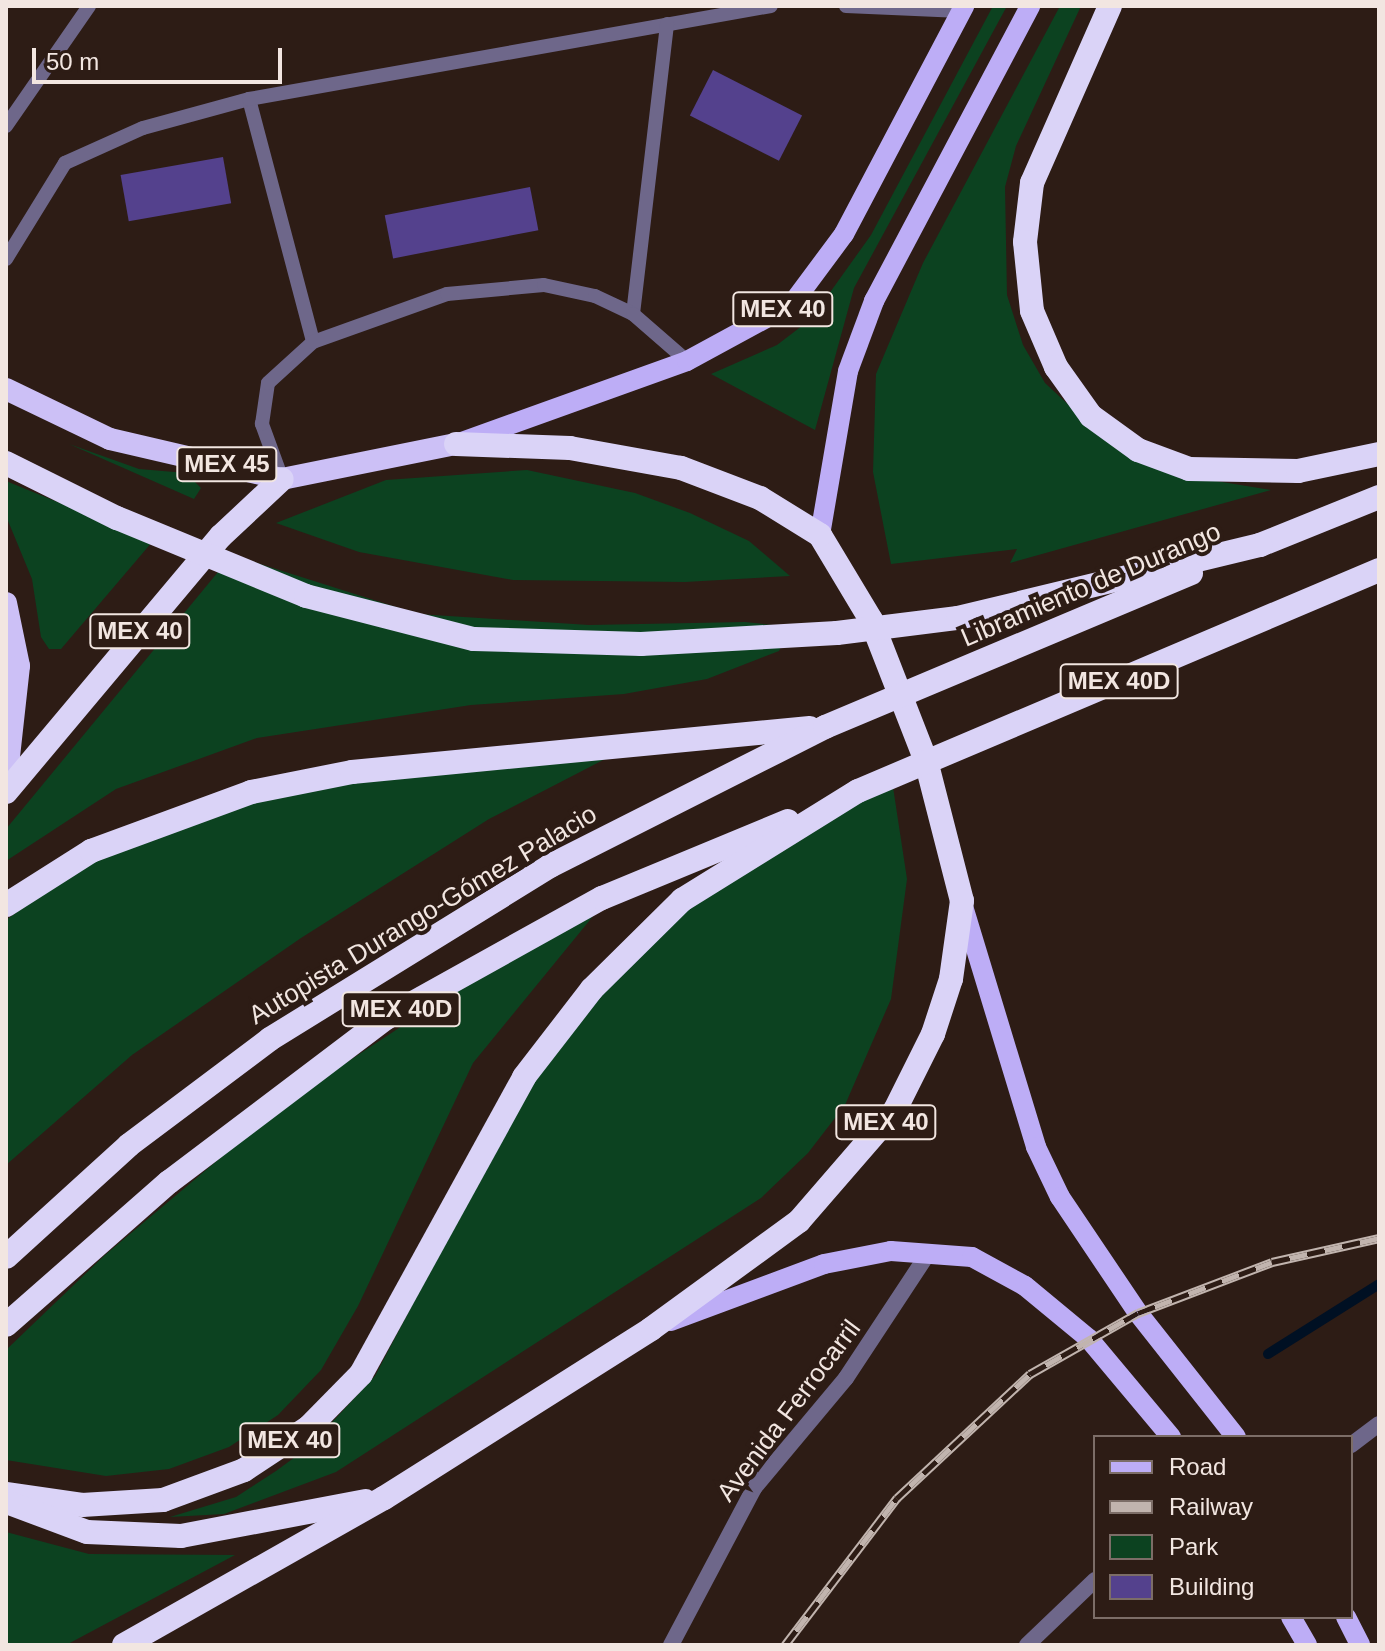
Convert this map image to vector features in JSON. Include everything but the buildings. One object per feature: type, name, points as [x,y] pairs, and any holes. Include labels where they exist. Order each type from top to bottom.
[{"type":"highway","points":[[1110,6],[1032,183],[1025,242],[1032,311],[1056,367],[1091,416],[1138,450],[1189,469],[1298,471],[1379,454]]},
{"type":"highway","name":"MEX 45","points":[[6,389],[110,439],[282,479],[456,444]]},
{"type":"highway","name":"MEX 40","points":[[6,1501],[87,1532],[181,1536],[384,1498],[651,1329],[799,1221],[870,1146],[933,1034],[951,979],[962,901],[926,761],[871,620],[820,535],[760,498],[681,468],[570,448],[456,444]]},
{"type":"highway","points":[[6,463],[117,518],[306,596],[474,639],[641,644],[867,629],[958,618],[1260,545]]},
{"type":"highway","name":"MEX 40","points":[[6,792],[221,536],[282,479]]},
{"type":"highway","name":"Libramiento de Durango","points":[[825,727],[1374,499]]},
{"type":"highway","name":"MEX 40D","points":[[6,1325],[169,1182],[386,1018],[602,898],[1379,570]]},
{"type":"highway","points":[[6,603],[19,666],[6,783]]},
{"type":"highway","points":[[12,900],[91,851],[251,792],[367,771],[825,727]]},
{"type":"highway","name":"Autopista Durango-Gómez Palacio","points":[[6,1257],[129,1145],[270,1039],[550,866],[825,727]]},
{"type":"highway","name":"MEX 40","points":[[6,1494],[82,1505],[163,1500],[257,1462],[309,1427],[361,1374],[455,1195],[524,1077],[592,989],[682,900],[858,791]]},
{"type":"highway","points":[[124,1645],[384,1498]]},
{"type":"main road","name":"MEX 40","points":[[820,535],[848,371],[874,301],[1030,6]]},
{"type":"main road","name":"MEX 40","points":[[456,444],[687,361],[792,304],[818,274],[962,8]]},
{"type":"main road","name":"MEX 40","points":[[962,901],[1036,1147],[1092,1248],[1178,1365],[1234,1435]]},
{"type":"main road","name":"MEX 40","points":[[651,1329],[824,1264],[891,1251],[972,1257],[1025,1286],[1089,1339],[1169,1435]]},
{"type":"main road","points":[[1292,1619],[1307,1645]]},
{"type":"main road","points":[[1347,1619],[1360,1645]]},
{"type":"street","name":"Avenida Ferrocarril","points":[[671,1645],[754,1488],[856,1365],[929,1252]]},
{"type":"street","points":[[1353,1444],[1379,1424]]},
{"type":"street","points":[[1027,1645],[1093,1582]]},
{"type":"lane","points":[[6,126],[89,6]]},
{"type":"lane","points":[[6,259],[65,163],[143,128],[249,99],[771,6]]},
{"type":"lane","points":[[846,6],[962,8]]},
{"type":"lane","points":[[633,314],[667,24]]},
{"type":"lane","points":[[249,99],[313,342]]},
{"type":"lane","points":[[282,479],[262,424],[268,383],[313,342],[447,294],[530,286],[595,296],[633,314],[687,361]]},
{"type":"green space","points":[[993,6],[1007,6],[854,288],[815,430],[711,374],[777,345],[811,319],[871,235]]},
{"type":"green space","points":[[1060,6],[1081,6],[1016,146],[1005,187],[1007,295],[1023,345],[1045,383],[1115,448],[1167,473],[1271,490],[1010,563],[1017,549],[891,564],[873,472],[876,374],[923,263]]},
{"type":"green space","points":[[69,444],[139,469],[186,473],[201,488],[194,499]]},
{"type":"green space","points":[[527,470],[635,493],[690,513],[749,541],[790,576],[685,582],[513,580],[359,552],[276,523],[386,480]]},
{"type":"green space","points":[[6,481],[153,541],[61,649],[49,649],[41,637],[32,579],[6,516]]},
{"type":"green space","points":[[232,555],[418,614],[589,625],[745,622],[772,625],[786,636],[779,651],[707,679],[624,694],[471,705],[257,738],[116,789],[6,861],[6,829]]},
{"type":"green space","points":[[640,741],[489,819],[301,938],[132,1055],[6,1165],[6,920],[73,872],[278,776]]},
{"type":"green space","points":[[893,787],[907,879],[891,999],[845,1105],[808,1153],[761,1198],[336,1472],[224,1514],[170,1517],[236,1497],[276,1471],[310,1446],[375,1376],[523,1094],[600,989],[692,903],[819,819]]},
{"type":"green space","points":[[621,882],[473,1063],[358,1306],[321,1370],[278,1415],[229,1447],[169,1469],[106,1476],[6,1460],[6,1350],[105,1255],[288,1101]]},
{"type":"green space","points":[[6,1532],[89,1554],[235,1555],[66,1645],[6,1645]]},
{"type":"waterway","points":[[1268,1354],[1379,1284]]},
{"type":"railway","points":[[785,1645],[897,1498],[1030,1374],[1138,1313],[1272,1262],[1379,1238]]}]
